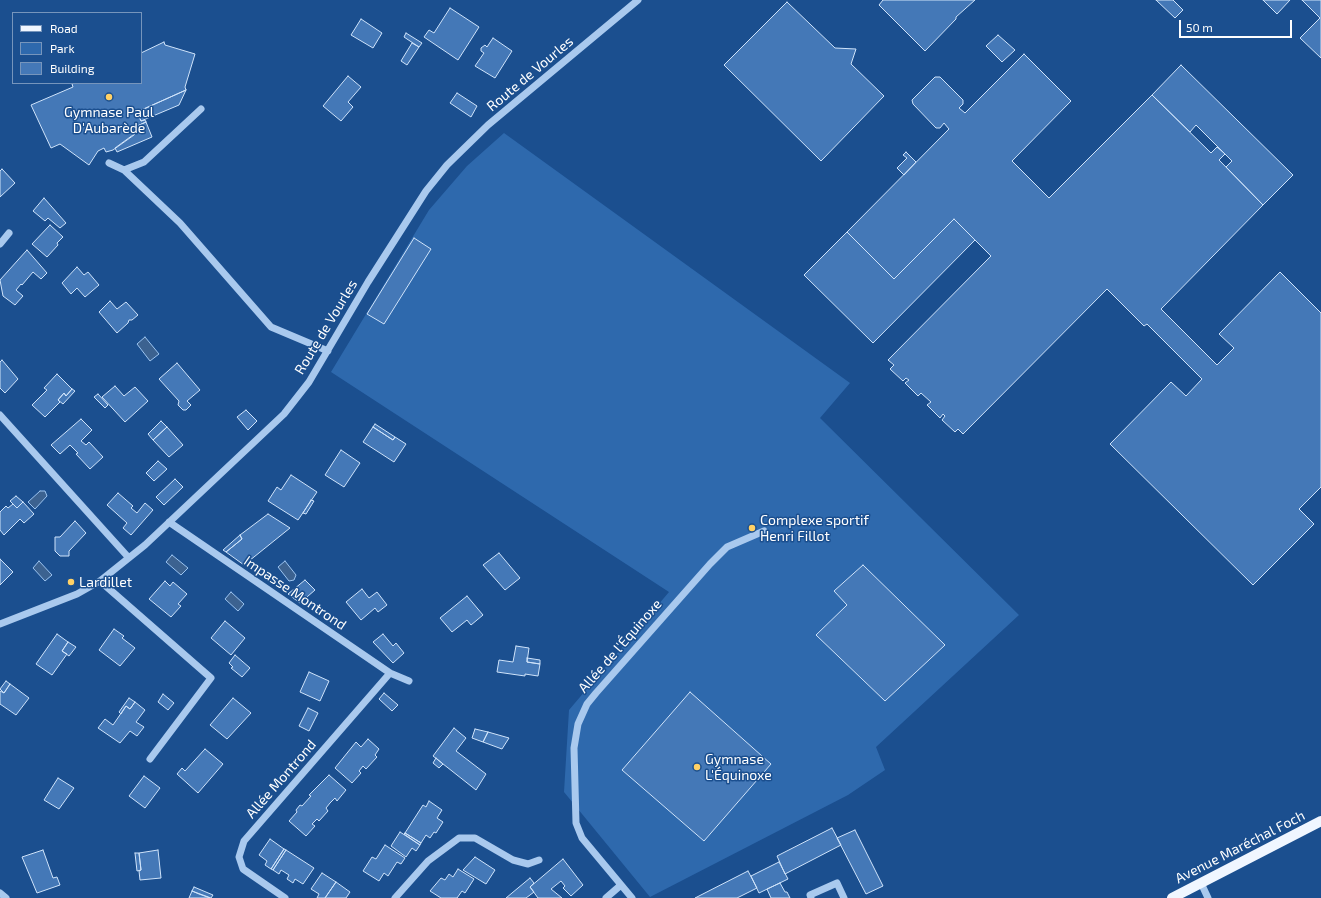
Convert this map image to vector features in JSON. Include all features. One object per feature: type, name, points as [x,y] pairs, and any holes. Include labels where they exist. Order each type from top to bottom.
[{"type":"main road","name":"Avenue Maréchal Foch","points":[[1172,898],[1321,821]]},
{"type":"street","name":"Route de Vourles","points":[[0,624],[77,594],[100,581],[129,558],[169,522],[284,414],[308,382],[328,351],[398,233],[426,191],[447,165],[488,125],[638,0]]},
{"type":"street","points":[[124,170],[144,162],[201,108]]},
{"type":"street","points":[[108,163],[124,170],[180,223],[271,327],[328,351]]},
{"type":"street","points":[[0,244],[9,233]]},
{"type":"street","points":[[0,415],[129,558]]},
{"type":"street","name":"Impasse Montrond","points":[[169,522],[390,673],[409,681]]},
{"type":"street","name":"Allée de l'Équinoxe","points":[[632,898],[582,838],[576,823],[574,741],[580,717],[596,692],[710,564],[728,547],[764,531]]},
{"type":"street","points":[[100,581],[211,678],[150,760]]},
{"type":"street","name":"Allée Montrond","points":[[285,898],[242,870],[239,857],[244,842],[390,673]]},
{"type":"street","points":[[395,898],[428,861],[459,838],[475,838],[513,860],[528,864],[540,860]]},
{"type":"street","points":[[811,898],[810,895],[837,882],[844,898]]},
{"type":"street","points":[[1201,883],[1208,898]]},
{"type":"street","points":[[606,898],[621,885]]},
{"type":"street","points":[[0,893],[6,898]]},
{"type":"green space","name":"Complexe sportif Henri Fillot","points":[[504,133],[850,383],[820,418],[1019,615],[876,747],[885,770],[848,795],[650,897],[564,792],[569,710],[669,592],[331,372],[429,210],[467,166]]},
{"type":"shaded area","points":[[145,337],[159,354],[150,361],[137,344]]},
{"type":"shaded area","points":[[40,491],[45,491],[47,496],[35,509],[28,502]]},
{"type":"shaded area","points":[[172,555],[188,568],[181,575],[166,562]]},
{"type":"shaded area","points":[[39,561],[52,575],[45,581],[33,568]]},
{"type":"shaded area","points":[[285,561],[296,575],[294,580],[289,581],[278,567]]},
{"type":"shaded area","points":[[231,592],[244,604],[238,611],[225,599]]},
{"type":"building","points":[[883,0],[975,0],[956,17],[956,19],[925,51],[879,5]]},
{"type":"building","points":[[1156,0],[1173,0],[1183,10],[1175,18]]},
{"type":"building","points":[[1263,0],[1290,0],[1277,14]]},
{"type":"building","points":[[1302,0],[1321,0],[1321,58],[1300,38],[1320,18]]},
{"type":"building","points":[[787,2],[835,48],[856,49],[851,64],[884,96],[821,161],[724,65]]},
{"type":"building","points":[[450,8],[479,27],[458,60],[424,37],[429,30],[434,33]]},
{"type":"building","points":[[361,19],[382,33],[373,48],[351,35]]},
{"type":"building","points":[[406,33],[422,43],[419,47],[404,37]]},
{"type":"building","points":[[998,35],[1015,50],[1002,62],[986,46]]},
{"type":"building","points":[[493,38],[512,51],[495,78],[475,66],[484,53],[481,51],[481,48],[485,45],[487,47]]},
{"type":"building","name":"Gymnase Paul D'Aubarède","points":[[164,42],[165,45],[195,54],[185,87],[186,90],[137,112],[141,121],[145,120],[146,122],[135,127],[137,132],[113,150],[106,152],[104,148],[98,151],[89,165],[60,144],[51,148],[31,105],[73,87],[72,84],[142,84],[142,53]]},
{"type":"building","points":[[412,43],[419,47],[407,65],[401,61]]},
{"type":"building","points":[[1024,54],[1071,101],[1012,161],[1049,198],[1152,95],[1211,153],[1217,147],[1225,154],[1219,160],[1263,205],[1161,309],[1217,365],[1234,348],[1219,334],[1280,272],[1321,313],[1321,487],[1299,509],[1314,524],[1253,585],[1110,444],[1171,382],[1186,396],[1202,379],[1147,324],[1144,326],[1107,289],[963,434],[958,429],[955,432],[942,420],[945,416],[943,414],[940,418],[927,405],[931,402],[921,393],[918,396],[905,383],[909,380],[906,378],[903,381],[890,369],[894,365],[888,360],[991,256],[954,219],[894,279],[847,232],[949,129],[944,123],[940,128],[936,128],[913,104],[912,100],[935,77],[940,77],[963,100],[963,104],[959,108],[965,113]]},
{"type":"building","points":[[1181,65],[1293,175],[1263,205],[1226,167],[1232,161],[1196,125],[1190,132],[1152,95]]},
{"type":"building","points":[[348,76],[361,87],[348,102],[353,107],[341,121],[323,106]]},
{"type":"building","points":[[186,90],[179,105],[141,121],[137,112]]},
{"type":"building","points":[[457,93],[477,106],[471,117],[450,103]]},
{"type":"building","points":[[146,122],[152,137],[117,152],[115,148],[137,132],[135,127]]},
{"type":"building","points":[[906,152],[916,162],[904,175],[897,168],[907,158],[903,155]]},
{"type":"building","points":[[2,169],[15,183],[0,197],[0,171]]},
{"type":"building","points":[[44,198],[66,223],[60,228],[48,218],[45,221],[33,211]]},
{"type":"building","points":[[954,219],[975,240],[873,343],[804,275],[847,232],[894,279]]},
{"type":"building","points":[[50,225],[63,237],[47,257],[32,244]]},
{"type":"building","points":[[414,238],[431,249],[384,324],[367,314]]},
{"type":"building","points":[[27,250],[47,273],[41,279],[33,272],[22,285],[21,284],[16,290],[23,296],[15,305],[3,296],[0,280]]},
{"type":"building","points":[[77,267],[84,275],[88,272],[99,285],[85,297],[77,288],[71,294],[62,283]]},
{"type":"building","points":[[110,301],[117,309],[126,302],[138,315],[132,320],[129,320],[128,323],[117,333],[99,312]]},
{"type":"building","points":[[2,360],[18,379],[5,393],[0,388],[0,362]]},
{"type":"building","points":[[177,363],[200,390],[187,401],[191,405],[186,410],[183,410],[178,405],[179,401],[159,379]]},
{"type":"building","points":[[57,374],[72,389],[66,396],[64,393],[58,400],[60,402],[45,417],[32,405],[47,390],[44,388]]},
{"type":"building","points":[[115,386],[124,396],[135,387],[148,401],[125,422],[102,397]]},
{"type":"building","points":[[72,389],[75,391],[63,404],[58,400],[64,393],[66,396]]},
{"type":"building","points":[[98,394],[108,405],[105,408],[94,397]]},
{"type":"building","points":[[246,410],[257,421],[248,430],[237,417]]},
{"type":"building","points":[[81,419],[92,430],[81,441],[86,445],[89,442],[103,457],[90,469],[70,445],[60,454],[51,445]]},
{"type":"building","points":[[161,421],[167,427],[153,440],[148,434]]},
{"type":"building","points":[[375,424],[395,437],[393,440],[373,427]]},
{"type":"building","points":[[167,427],[183,445],[169,457],[153,440]]},
{"type":"building","points":[[373,427],[393,440],[395,437],[406,444],[394,462],[363,442]]},
{"type":"building","points":[[341,450],[360,463],[344,487],[325,475]]},
{"type":"building","points":[[158,461],[167,469],[154,481],[146,473]]},
{"type":"building","points":[[291,475],[317,492],[298,520],[268,501],[277,487],[281,490]]},
{"type":"building","points":[[175,479],[183,487],[164,505],[156,497]]},
{"type":"building","points":[[118,493],[133,506],[131,508],[137,513],[145,503],[153,510],[131,535],[123,528],[127,523],[107,505]]},
{"type":"building","points":[[16,496],[23,502],[17,508],[10,501]]},
{"type":"building","points":[[311,500],[314,501],[306,514],[303,513]]},
{"type":"building","points":[[23,502],[34,514],[24,523],[20,519],[4,535],[0,530],[0,512],[6,506],[8,508],[13,504],[17,508]]},
{"type":"building","points":[[268,514],[290,528],[244,565],[226,552],[242,539],[240,535]]},
{"type":"building","points":[[75,521],[86,533],[69,551],[69,556],[60,556],[55,551],[55,537],[60,537]]},
{"type":"building","points":[[240,535],[242,539],[226,552],[223,550]]},
{"type":"building","points":[[499,553],[520,578],[505,590],[483,565]]},
{"type":"building","points":[[0,559],[13,572],[0,585]]},
{"type":"building","points":[[863,565],[945,645],[885,701],[816,635],[847,605],[834,591]]},
{"type":"building","points":[[305,580],[315,590],[300,603],[288,594]]},
{"type":"building","points":[[165,581],[170,586],[173,582],[187,594],[178,604],[181,606],[171,617],[149,599]]},
{"type":"building","points":[[362,589],[369,598],[377,592],[387,605],[378,612],[375,608],[361,620],[346,602]]},
{"type":"building","points":[[467,596],[483,615],[471,625],[467,620],[452,632],[440,618]]},
{"type":"building","points":[[225,621],[245,638],[231,655],[211,638]]},
{"type":"building","points":[[114,629],[124,636],[122,638],[135,648],[120,666],[99,650]]},
{"type":"building","points":[[57,634],[68,642],[62,651],[67,654],[52,675],[36,664]]},
{"type":"building","points":[[383,634],[393,646],[396,643],[404,653],[393,663],[373,642]]},
{"type":"building","points":[[68,642],[76,647],[69,656],[62,651]]},
{"type":"building","points":[[516,646],[529,648],[527,662],[540,664],[538,676],[525,674],[525,676],[497,672],[499,660],[513,662]]},
{"type":"building","points":[[235,655],[250,668],[242,677],[231,668],[233,667],[229,663]]},
{"type":"building","points":[[527,658],[540,660],[540,664],[527,662]]},
{"type":"building","points":[[309,672],[329,681],[320,701],[300,692]]},
{"type":"building","points":[[6,681],[10,684],[4,693],[0,689]]},
{"type":"building","points":[[10,684],[29,698],[16,715],[0,704],[0,691],[4,693]]},
{"type":"building","name":"Gymnase L'Équinoxe","points":[[690,692],[771,764],[704,841],[622,770]]},
{"type":"building","points":[[384,693],[398,705],[392,711],[379,699]]},
{"type":"building","points":[[163,694],[174,703],[168,710],[158,702]]},
{"type":"building","points":[[129,698],[135,702],[130,709],[126,706],[121,714],[119,712]]},
{"type":"building","points":[[233,698],[251,713],[227,739],[210,725]]},
{"type":"building","points":[[135,702],[145,710],[136,722],[144,727],[137,736],[130,731],[120,743],[98,728],[105,719],[113,725],[126,706],[130,709]]},
{"type":"building","points":[[308,708],[318,713],[309,731],[299,726]]},
{"type":"building","points":[[454,728],[466,738],[456,751],[486,774],[476,790],[433,756]]},
{"type":"building","points":[[475,729],[488,732],[483,742],[472,738]]},
{"type":"building","points":[[488,732],[509,738],[502,749],[483,742]]},
{"type":"building","points":[[368,739],[379,749],[375,755],[377,757],[366,769],[363,766],[359,771],[361,773],[352,783],[335,768],[356,742],[361,747]]},
{"type":"building","points":[[205,749],[223,764],[198,793],[177,774],[182,768],[185,771]]},
{"type":"building","points":[[436,758],[443,764],[439,768],[433,763]]},
{"type":"building","points":[[329,775],[346,790],[337,801],[335,798],[330,803],[326,808],[328,811],[319,821],[317,819],[312,824],[315,826],[306,836],[289,821],[297,812],[296,810],[300,805],[302,806],[311,796],[309,795]]},
{"type":"building","points":[[144,776],[160,788],[145,808],[129,796]]},
{"type":"building","points":[[58,778],[74,788],[59,809],[44,800]]},
{"type":"building","points":[[429,801],[442,810],[437,818],[443,822],[436,833],[434,832],[430,838],[426,835],[421,843],[405,833],[423,805],[426,807]]},
{"type":"building","points":[[832,828],[841,845],[785,874],[777,856]]},
{"type":"building","points":[[855,830],[883,886],[866,894],[837,838]]},
{"type":"building","points":[[400,832],[420,845],[416,851],[412,848],[406,857],[391,846]]},
{"type":"building","points":[[405,833],[421,843],[420,845],[404,834]]},
{"type":"building","points":[[270,839],[284,849],[271,869],[265,865],[267,861],[259,855]]},
{"type":"building","points":[[385,845],[405,858],[401,864],[397,862],[388,876],[384,873],[379,881],[363,871],[372,857],[376,859]]},
{"type":"building","points":[[284,849],[286,850],[273,870],[271,869]]},
{"type":"building","points":[[43,850],[53,878],[57,877],[60,885],[37,893],[22,857]]},
{"type":"building","points":[[158,850],[161,878],[140,880],[139,871],[141,870],[139,853]]},
{"type":"building","points":[[286,850],[314,868],[303,884],[295,879],[293,883],[287,879],[289,875],[281,870],[279,874],[273,870]]},
{"type":"building","points":[[135,853],[139,853],[141,870],[137,871]]},
{"type":"building","points":[[475,857],[495,870],[486,884],[463,870]]},
{"type":"building","points":[[563,859],[583,885],[571,896],[563,888],[565,886],[561,881],[551,889],[562,898],[538,898],[530,887]]},
{"type":"building","points":[[779,862],[788,879],[759,893],[751,876]]},
{"type":"building","points":[[458,869],[474,879],[465,893],[462,891],[457,898],[441,898],[430,891],[441,878],[445,880],[449,874],[453,877]]},
{"type":"building","points":[[748,871],[757,888],[737,898],[695,898]]},
{"type":"building","points":[[322,873],[336,882],[325,898],[317,898],[319,894],[311,889]]},
{"type":"building","points":[[530,878],[534,883],[530,887],[534,892],[526,898],[506,898]]},
{"type":"building","points":[[336,882],[350,892],[346,898],[325,898]]},
{"type":"building","points":[[780,883],[790,898],[771,898],[767,889]]},
{"type":"building","points":[[194,887],[213,895],[211,898],[192,891]]},
{"type":"building","points":[[192,891],[199,894],[210,898],[189,898]]},
{"type":"place","name":"Gymnase Paul D'Aubarède","points":[[109,97]]},
{"type":"place","name":"Complexe sportif Henri Fillot","points":[[752,528]]},
{"type":"place","name":"Lardillet","points":[[71,582]]},
{"type":"place","name":"Gymnase L'Équinoxe","points":[[697,767]]}]
